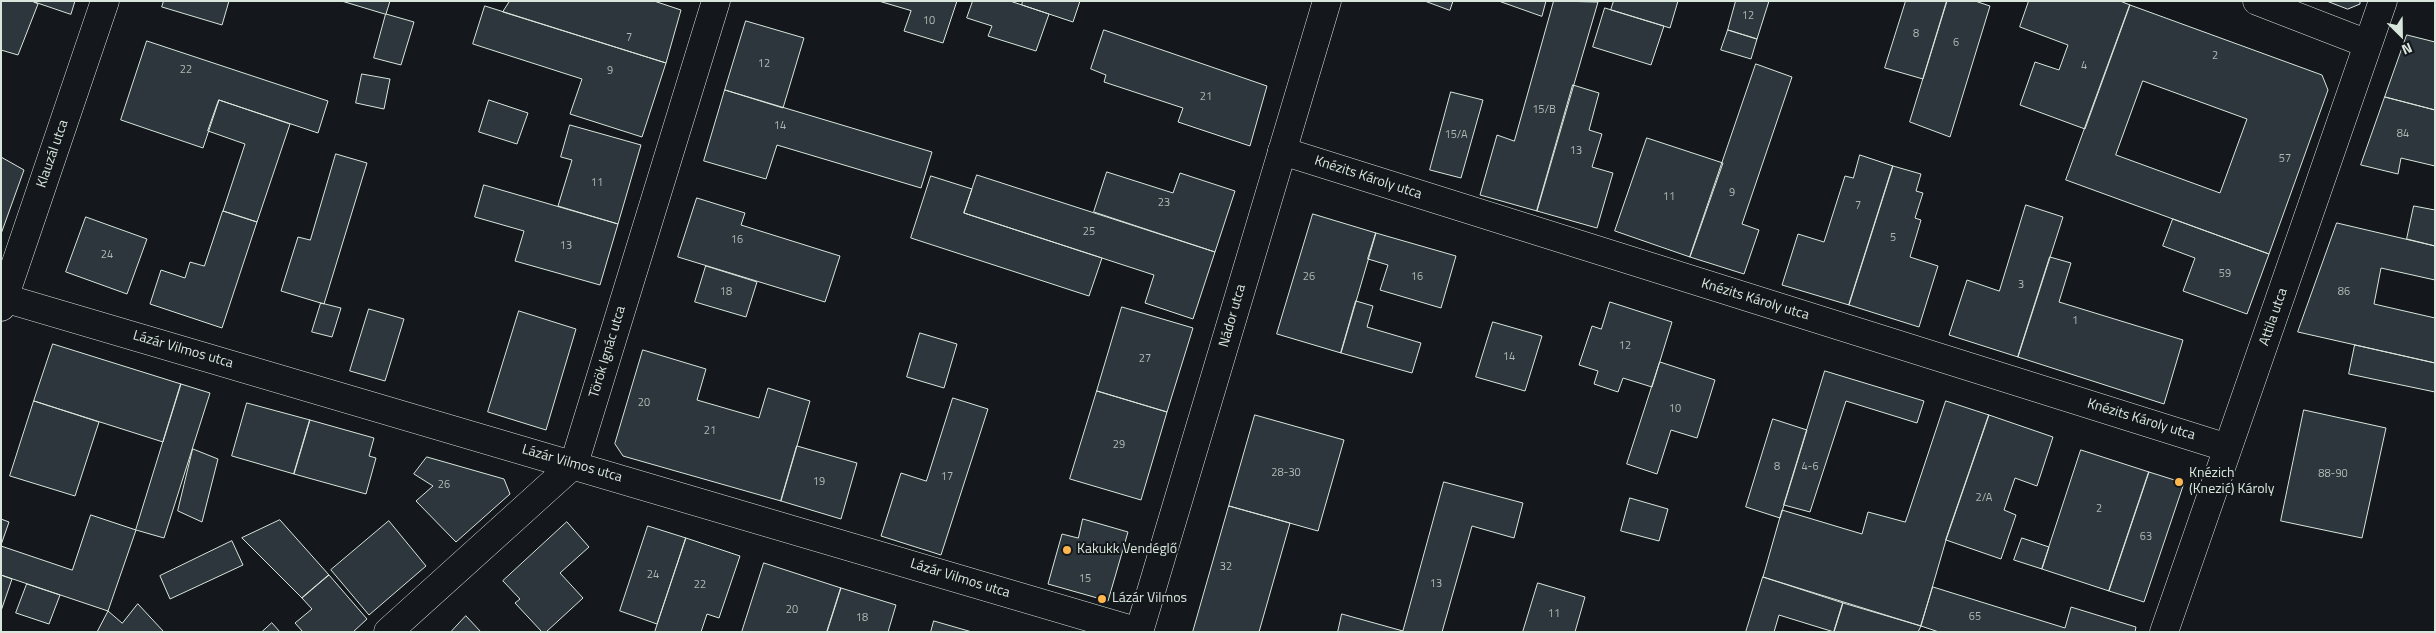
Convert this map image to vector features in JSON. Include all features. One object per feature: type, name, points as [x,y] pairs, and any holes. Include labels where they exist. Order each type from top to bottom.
[{"type":"street","name":"Klauzál utca","points":[[3,303],[105,1]]},
{"type":"street","name":"Török Ignác utca","points":[[574,464],[716,1]]},
{"type":"street","name":"Nádor utca","points":[[1139,632],[1327,1]]},
{"type":"street","points":[[2257,1],[2368,44]]},
{"type":"street","name":"Attila utca","points":[[2164,632],[2383,1]]},
{"type":"street","name":"Knézits Károly utca","points":[[1282,151],[2228,448]]},
{"type":"street","name":"Lázár Vilmos utca","points":[[3,303],[574,464],[1139,632]]},
{"type":"street","points":[[388,632],[574,464]]},
{"type":"building","points":[[1,1],[32,1],[38,4],[18,55],[1,50]]},
{"type":"building","points":[[32,1],[75,1],[71,14]]},
{"type":"building","points":[[164,1],[229,1],[222,25],[162,7]]},
{"type":"building","points":[[342,1],[390,1],[386,14]]},
{"type":"building","points":[[510,1],[654,1],[681,10],[666,63],[503,12]]},
{"type":"building","points":[[879,1],[957,1],[943,43],[904,31],[911,11]]},
{"type":"building","points":[[973,1],[1010,1],[1049,14],[1036,51],[988,36],[992,26],[967,18]]},
{"type":"building","points":[[1023,1],[1080,1],[1073,22],[1022,5]]},
{"type":"building","points":[[1425,1],[1453,1],[1450,10]]},
{"type":"building","points":[[1499,1],[1546,1],[1542,16]]},
{"type":"building","points":[[1554,1],[1598,2],[1537,211],[1480,195],[1497,135],[1514,141]]},
{"type":"building","points":[[1614,1],[1678,1],[1670,28],[1611,10]]},
{"type":"building","points":[[1736,1],[1769,1],[1757,39],[1728,30]]},
{"type":"building","points":[[1906,1],[1947,1],[1923,79],[1885,68]]},
{"type":"building","points":[[1947,1],[1975,1],[1990,6],[1950,137],[1910,122]]},
{"type":"building","points":[[2029,1],[2120,1],[2130,5],[2085,129],[2020,105],[2035,62],[2059,70],[2068,45],[2020,27]]},
{"type":"building","points":[[2327,1],[2360,1],[2360,4],[2348,9]]},
{"type":"building","points":[[2130,5],[2322,75],[2328,90],[2269,254],[2066,180]],"holes":[[[2143,81],[2247,119],[2220,193],[2116,155]]]},
{"type":"building","points":[[485,6],[666,63],[642,137],[570,114],[582,79],[473,44]]},
{"type":"building","points":[[1605,8],[1664,26],[1651,65],[1593,47]]},
{"type":"building","points":[[386,14],[414,22],[401,65],[374,58]]},
{"type":"building","points":[[746,21],[804,38],[783,108],[725,90]]},
{"type":"building","points":[[1104,30],[1267,86],[1250,146],[1178,122],[1183,108],[1104,82],[1106,75],[1091,69]]},
{"type":"building","points":[[1728,30],[1757,39],[1751,59],[1721,50]]},
{"type":"building","points":[[2407,35],[2435,42],[2435,110],[2385,97]]},
{"type":"building","points":[[147,41],[328,101],[318,133],[219,100],[203,148],[121,120]]},
{"type":"building","points":[[1756,64],[1792,77],[1742,224],[1759,230],[1744,274],[1690,257]]},
{"type":"building","points":[[362,74],[390,79],[384,109],[356,103]]},
{"type":"building","points":[[1573,85],[1599,93],[1589,130],[1602,134],[1592,167],[1613,173],[1597,228],[1537,211]]},
{"type":"building","points":[[725,90],[932,152],[921,188],[777,145],[766,179],[704,161]]},
{"type":"building","points":[[1451,92],[1483,100],[1461,178],[1430,170]]},
{"type":"building","points":[[2385,97],[2435,110],[2435,166],[2401,158],[2398,174],[2361,165]]},
{"type":"building","points":[[219,100],[290,124],[257,222],[223,211],[245,144],[208,131]]},
{"type":"building","points":[[489,100],[528,113],[517,144],[479,132]]},
{"type":"building","points":[[570,125],[641,145],[618,224],[558,206],[572,160],[561,157]]},
{"type":"building","points":[[1647,138],[1723,163],[1690,257],[1615,231]]},
{"type":"building","points":[[336,154],[367,163],[324,304],[281,291],[298,237],[310,240]]},
{"type":"building","points":[[1860,155],[1893,166],[1849,305],[1782,285],[1798,234],[1824,242],[1845,176],[1853,178]]},
{"type":"building","points":[[1,157],[24,170],[1,234]]},
{"type":"building","points":[[1893,166],[1921,174],[1916,191],[1923,193],[1915,218],[1921,220],[1910,257],[1938,266],[1919,327],[1849,305]]},
{"type":"building","points":[[1107,172],[1173,193],[1180,173],[1235,191],[1215,252],[1094,212]]},
{"type":"building","points":[[977,175],[1215,252],[1193,319],[1145,303],[1154,275],[964,213]]},
{"type":"building","points":[[931,176],[972,189],[964,213],[1102,258],[1089,296],[911,238]]},
{"type":"building","points":[[484,185],[618,224],[600,285],[515,261],[524,231],[475,217]]},
{"type":"building","points":[[697,198],[745,213],[741,225],[840,256],[825,302],[678,257]]},
{"type":"building","points":[[2026,205],[2063,217],[2018,357],[1949,335],[1967,280],[1999,291]]},
{"type":"building","points":[[2414,206],[2435,210],[2435,246],[2407,239]]},
{"type":"building","points":[[223,211],[257,222],[222,328],[150,304],[161,270],[185,278],[190,262],[204,266]]},
{"type":"building","points":[[1313,214],[1376,233],[1341,353],[1277,334]]},
{"type":"building","points":[[86,217],[147,239],[127,294],[66,272]]},
{"type":"building","points":[[2173,219],[2269,254],[2247,314],[2183,291],[2195,258],[2163,246]]},
{"type":"building","points":[[2337,223],[2435,246],[2435,280],[2381,268],[2374,304],[2435,318],[2435,363],[2298,332]]},
{"type":"building","points":[[1376,233],[1456,256],[1441,308],[1380,290],[1388,265],[1368,259]]},
{"type":"building","points":[[2050,257],[2071,263],[2059,302],[2183,340],[2164,404],[2018,357]]},
{"type":"building","points":[[706,266],[757,282],[746,317],[695,302]]},
{"type":"building","points":[[1356,301],[1373,306],[1367,327],[1421,343],[1412,373],[1341,353]]},
{"type":"building","points":[[1610,302],[1672,322],[1652,387],[1623,378],[1618,392],[1594,384],[1598,371],[1579,365],[1592,326],[1601,329]]},
{"type":"building","points":[[321,303],[341,308],[332,337],[312,332]]},
{"type":"building","points":[[1122,307],[1193,328],[1167,412],[1097,391]]},
{"type":"building","points":[[369,309],[404,319],[385,381],[350,371]]},
{"type":"building","points":[[519,311],[576,329],[546,430],[488,412]]},
{"type":"building","points":[[1493,322],[1542,336],[1525,391],[1476,377]]},
{"type":"building","points":[[920,333],[957,344],[944,388],[907,377]]},
{"type":"building","points":[[53,344],[181,384],[163,442],[34,401]]},
{"type":"building","points":[[2355,345],[2435,363],[2435,392],[2349,374]]},
{"type":"building","points":[[643,350],[706,369],[697,400],[759,418],[768,388],[810,401],[781,501],[623,456],[615,444]]},
{"type":"building","points":[[1660,362],[1715,380],[1697,438],[1671,430],[1657,474],[1627,464]]},
{"type":"building","points":[[1825,371],[1924,401],[1917,423],[1846,401],[1810,512],[1784,505]]},
{"type":"building","points":[[181,384],[210,393],[164,538],[136,530]]},
{"type":"building","points":[[1097,391],[1167,412],[1141,500],[1070,479]]},
{"type":"building","points":[[953,398],[988,409],[941,555],[881,536],[901,473],[926,481]]},
{"type":"building","points":[[34,401],[99,422],[75,496],[10,476]]},
{"type":"building","points":[[1946,401],[1989,415],[1946,540],[1921,626],[1763,577],[1782,510],[1862,534],[1868,512],[1905,522]]},
{"type":"building","points":[[247,403],[310,420],[294,474],[232,456]]},
{"type":"building","points":[[2304,410],[2386,428],[2362,538],[2281,521]]},
{"type":"building","points":[[1255,415],[1344,440],[1318,531],[1229,506]]},
{"type":"building","points":[[1989,415],[2053,437],[2037,486],[2015,478],[2004,510],[2016,515],[2001,559],[1946,540]]},
{"type":"building","points":[[1773,419],[1807,430],[1780,518],[1746,507]]},
{"type":"building","points":[[310,420],[374,438],[369,456],[376,458],[366,494],[294,474]]},
{"type":"building","points":[[797,446],[857,463],[841,519],[781,501]]},
{"type":"building","points":[[193,449],[218,459],[202,522],[178,511]]},
{"type":"building","points":[[2081,450],[2149,472],[2109,591],[2042,569]]},
{"type":"building","points":[[427,457],[504,479],[510,494],[456,542],[416,501],[433,486],[414,474]]},
{"type":"building","points":[[2149,472],[2184,483],[2144,602],[2109,591]]},
{"type":"building","points":[[1444,482],[1523,503],[1514,538],[1472,526],[1442,632],[1403,632]]},
{"type":"building","points":[[1630,498],[1668,509],[1659,541],[1621,531]]},
{"type":"building","points":[[1229,506],[1290,523],[1259,632],[1193,632]]},
{"type":"building","points":[[91,515],[136,530],[108,611],[1,575],[1,546],[72,570]]},
{"type":"building","points":[[1,519],[9,522],[1,545]]},
{"type":"building","points":[[1083,519],[1128,532],[1108,601],[1048,584],[1062,534],[1078,538]]},
{"type":"building","points":[[280,520],[329,575],[302,598],[242,538]]},
{"type":"building","points":[[389,521],[426,566],[369,615],[331,570]]},
{"type":"building","points":[[567,522],[589,547],[560,573],[583,598],[546,632],[542,632],[515,603],[520,599],[503,581]]},
{"type":"building","points":[[648,526],[686,538],[657,624],[620,611]]},
{"type":"building","points":[[686,538],[740,556],[719,618],[707,614],[701,632],[655,632]]},
{"type":"building","points":[[2022,538],[2049,547],[2042,569],[2014,560]]},
{"type":"building","points":[[232,541],[243,565],[170,599],[160,576]]},
{"type":"building","points":[[764,563],[841,588],[827,632],[742,632]]},
{"type":"building","points":[[1,575],[12,579],[1,611]]},
{"type":"building","points":[[329,575],[367,619],[353,632],[303,632],[295,623],[312,609],[302,598]]},
{"type":"building","points":[[1763,577],[1843,603],[1834,632],[1779,615],[1774,632],[1746,632]]},
{"type":"building","points":[[1538,583],[1585,597],[1575,632],[1523,632]]},
{"type":"building","points":[[27,584],[60,595],[49,624],[16,613]]},
{"type":"building","points":[[1933,587],[2065,628],[2071,607],[2136,627],[2135,632],[1939,632],[1921,626]]},
{"type":"building","points":[[841,588],[896,605],[888,632],[827,632]]},
{"type":"building","points":[[1843,603],[1921,626],[1918,632],[1834,632]]},
{"type":"building","points":[[138,604],[164,632],[97,632],[108,611],[122,623]]},
{"type":"building","points":[[1342,614],[1403,631],[1403,632],[1338,632]]},
{"type":"building","points":[[466,616],[481,632],[451,632]]},
{"type":"building","points":[[934,621],[972,632],[931,632]]},
{"type":"building","points":[[272,623],[280,632],[262,632]]},
{"type":"place","name":"Knézich (Knezić) Károly","points":[[2179,482]]},
{"type":"place","name":"Kakukk Vendéglő","points":[[1067,550]]},
{"type":"place","name":"Lázár Vilmos","points":[[1102,599]]}]
